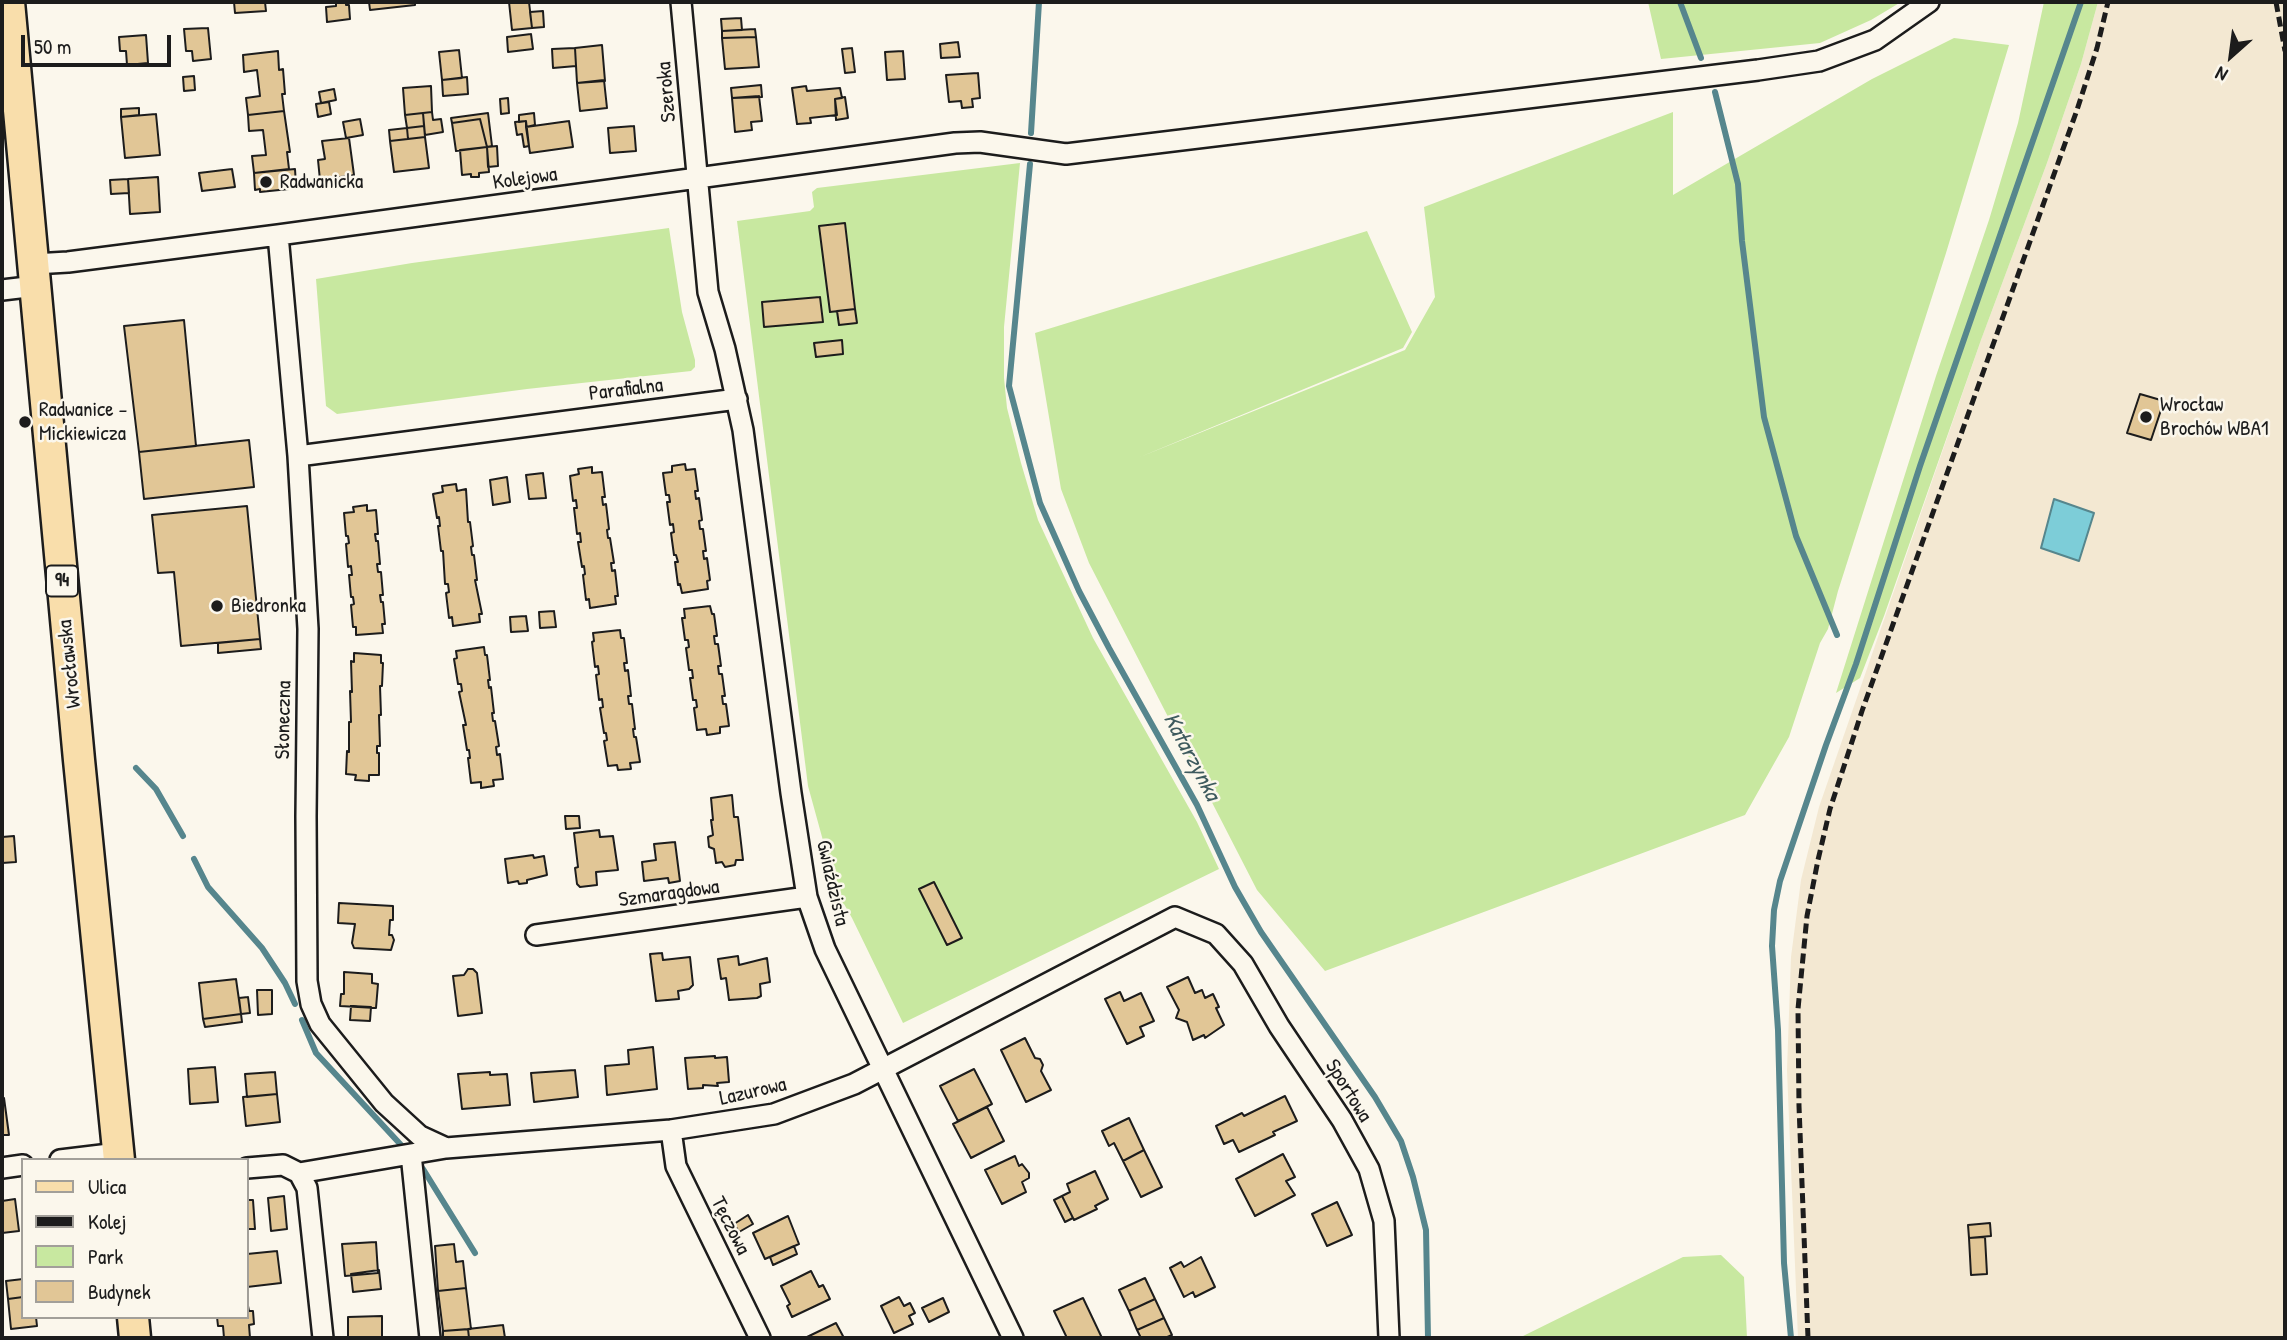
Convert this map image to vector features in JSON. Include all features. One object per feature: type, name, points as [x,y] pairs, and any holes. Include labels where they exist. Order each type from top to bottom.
[{"type":"main road","name":"Wrocławska","points":[[9,2],[118,1156]]},
{"type":"main road","points":[[133,1319],[135,1338]]},
{"type":"street","name":"Szeroka","points":[[681,2],[697,179]]},
{"type":"street","name":"Kolejowa","points":[[2,290],[68,262],[956,143],[980,142],[1066,154],[1758,71],[1819,61],[1875,40],[1929,2]]},
{"type":"street","points":[[697,179],[702,207],[708,292],[737,399]]},
{"type":"street","name":"Słoneczna","points":[[278,235],[298,456],[308,629],[307,981],[311,1004],[320,1024],[384,1103],[420,1136],[446,1148]]},
{"type":"street","name":"Parafialna","points":[[298,456],[737,399]]},
{"type":"street","name":"Gwiaździsta","points":[[737,399],[807,897],[825,949],[1013,1338]]},
{"type":"street","name":"Szmaragdowa","points":[[536,936],[807,897]]},
{"type":"street","name":"Lazurowa","points":[[299,1173],[446,1148],[671,1130],[774,1114],[854,1084],[1175,916]]},
{"type":"street","name":"Sportowa","points":[[1175,916],[1216,934],[1243,964],[1279,1026],[1342,1120],[1369,1169],[1384,1221],[1389,1338]]},
{"type":"street","name":"Tęczowa","points":[[671,1130],[676,1166],[760,1338]]},
{"type":"street","points":[[411,1154],[430,1338]]},
{"type":"street","points":[[89,1158],[118,1156]]},
{"type":"street","points":[[2,1168],[21,1165]]},
{"type":"street","points":[[248,1168],[283,1165],[299,1173],[307,1188],[323,1338]]},
{"type":"shaded area","points":[[2098,2],[2285,2],[2285,1338],[1798,1338],[1787,1070],[1791,957],[1801,880],[1819,807],[1981,340],[2047,163],[2081,64]]},
{"type":"green space","points":[[1648,2],[1901,2],[1871,20],[1820,43],[1661,59]]},
{"type":"green space","points":[[2044,2],[2098,2],[2081,64],[2047,163],[1981,340],[1884,616],[1860,678],[1836,693],[1936,376],[1989,220],[2018,123]]},
{"type":"green space","points":[[1954,38],[2009,45],[1828,629],[1820,643],[1789,737],[1745,815],[1325,971],[1257,890],[1089,563],[1061,489],[1035,333],[1367,231],[1412,332],[1403,348],[1140,457],[1405,350],[1435,297],[1424,207],[1673,112],[1673,195],[1872,79]]},
{"type":"green space","points":[[1020,163],[1004,327],[1004,378],[1007,408],[1021,463],[1038,520],[1093,638],[1197,822],[1219,869],[903,1023],[852,918],[844,904],[841,906],[808,786],[737,221],[810,211],[814,207],[812,192],[817,188]]},
{"type":"green space","points":[[669,228],[682,312],[695,360],[695,367],[691,371],[337,414],[326,406],[316,279],[412,263]]},
{"type":"green space","points":[[1721,1255],[1744,1277],[1747,1338],[1519,1338],[1683,1257]]},
{"type":"water","points":[[2054,499],[2094,513],[2079,561],[2041,548]]},
{"type":"building","points":[[234,2],[265,2],[266,11],[235,13]]},
{"type":"building","points":[[336,2],[346,2],[346,5],[349,5],[350,19],[327,22],[326,7],[336,6]]},
{"type":"building","points":[[369,2],[415,2],[415,5],[370,10]]},
{"type":"building","points":[[509,2],[529,2],[532,28],[512,30]]},
{"type":"building","points":[[543,11],[544,27],[532,28],[530,12]]},
{"type":"building","points":[[741,18],[742,30],[722,31],[721,19]]},
{"type":"building","points":[[208,28],[211,59],[193,61],[192,51],[186,51],[184,29]]},
{"type":"building","points":[[755,29],[756,37],[722,38],[722,31]]},
{"type":"building","points":[[531,34],[533,49],[508,52],[507,37]]},
{"type":"building","points":[[146,35],[148,63],[127,65],[126,51],[120,51],[119,37]]},
{"type":"building","points":[[756,37],[759,67],[725,69],[722,38]]},
{"type":"building","points":[[958,42],[960,57],[941,58],[940,44]]},
{"type":"building","points":[[602,45],[605,81],[577,83],[575,48]]},
{"type":"building","points":[[575,48],[576,66],[553,68],[552,49]]},
{"type":"building","points":[[852,48],[855,72],[845,73],[842,49]]},
{"type":"building","points":[[459,50],[462,78],[442,80],[439,52]]},
{"type":"building","points":[[278,51],[279,70],[283,69],[284,111],[248,115],[246,98],[260,96],[257,70],[244,72],[243,55]]},
{"type":"building","points":[[903,51],[905,79],[887,80],[885,52]]},
{"type":"building","points":[[978,73],[980,98],[972,99],[973,107],[962,108],[961,101],[949,102],[946,75]]},
{"type":"building","points":[[194,76],[195,90],[184,91],[183,77]]},
{"type":"building","points":[[467,77],[468,94],[443,96],[442,80]]},
{"type":"building","points":[[604,80],[607,108],[580,111],[577,83]]},
{"type":"building","points":[[761,85],[762,97],[732,98],[731,88]]},
{"type":"building","points":[[431,86],[432,112],[405,115],[403,88]]},
{"type":"building","points":[[806,86],[807,91],[840,88],[842,98],[835,99],[837,115],[810,118],[811,123],[797,124],[792,88]]},
{"type":"building","points":[[334,89],[336,100],[321,103],[319,92]]},
{"type":"building","points":[[759,96],[762,121],[751,122],[752,130],[735,132],[732,98]]},
{"type":"building","points":[[845,97],[848,118],[836,120],[835,99]]},
{"type":"building","points":[[508,98],[509,113],[501,114],[500,99]]},
{"type":"building","points":[[329,102],[331,114],[318,117],[316,104]]},
{"type":"building","points":[[139,108],[139,115],[121,117],[121,109]]},
{"type":"building","points":[[284,111],[290,152],[287,152],[289,169],[254,173],[252,156],[266,155],[263,130],[249,131],[248,115]]},
{"type":"building","points":[[432,112],[433,120],[441,119],[443,132],[425,135],[423,113]]},
{"type":"building","points":[[423,113],[424,126],[407,128],[405,115]]},
{"type":"building","points":[[488,113],[492,146],[487,147],[480,119],[452,123],[451,118]]},
{"type":"building","points":[[534,113],[535,125],[526,127],[526,121],[519,122],[519,115]]},
{"type":"building","points":[[156,114],[160,155],[125,158],[121,117]]},
{"type":"building","points":[[360,119],[363,135],[346,138],[343,122]]},
{"type":"building","points":[[480,119],[487,147],[456,151],[452,123]]},
{"type":"building","points":[[526,121],[529,146],[524,147],[522,134],[517,135],[515,122]]},
{"type":"building","points":[[569,121],[573,147],[530,153],[526,127]]},
{"type":"building","points":[[424,126],[425,137],[408,139],[407,128]]},
{"type":"building","points":[[634,126],[636,151],[610,153],[608,128]]},
{"type":"building","points":[[407,128],[408,139],[390,141],[389,130]]},
{"type":"building","points":[[425,137],[429,168],[394,172],[390,141]]},
{"type":"building","points":[[349,138],[354,175],[320,180],[318,160],[325,159],[322,141]]},
{"type":"building","points":[[497,146],[498,166],[488,167],[487,147]]},
{"type":"building","points":[[487,147],[489,172],[479,173],[479,177],[462,175],[460,150]]},
{"type":"building","points":[[232,169],[235,187],[202,191],[199,173]]},
{"type":"building","points":[[295,169],[296,185],[289,186],[289,189],[260,192],[260,189],[255,190],[254,173]]},
{"type":"building","points":[[158,177],[160,212],[130,214],[128,179]]},
{"type":"building","points":[[128,179],[129,193],[111,194],[110,180]]},
{"type":"building","points":[[845,223],[855,309],[830,312],[819,226]]},
{"type":"building","points":[[820,297],[823,322],[764,327],[762,302]]},
{"type":"building","points":[[855,309],[857,323],[839,325],[837,311]]},
{"type":"building","points":[[184,320],[196,446],[139,452],[124,326]]},
{"type":"building","points":[[842,340],[843,354],[816,357],[814,343]]},
{"type":"building","name":"Wrocław Brochów WBA1","points":[[2140,394],[2164,401],[2151,440],[2127,433]]},
{"type":"building","points":[[249,440],[254,487],[144,499],[139,452]]},
{"type":"building","points":[[685,464],[686,470],[695,469],[698,491],[695,491],[696,499],[699,498],[702,520],[699,521],[700,529],[703,529],[706,551],[703,551],[704,559],[707,558],[710,580],[707,581],[708,589],[682,593],[680,584],[678,585],[675,562],[678,562],[674,555],[671,533],[674,532],[673,524],[670,525],[667,502],[670,502],[669,495],[666,495],[663,473],[672,472],[672,466]]},
{"type":"building","points":[[592,467],[592,473],[602,472],[605,497],[602,497],[603,505],[606,504],[608,538],[614,563],[611,563],[612,571],[615,570],[618,596],[615,596],[616,604],[590,608],[589,599],[586,600],[584,566],[582,567],[578,542],[581,542],[580,533],[577,534],[574,508],[577,508],[576,500],[573,501],[570,476],[579,474],[578,469]]},
{"type":"building","points":[[543,473],[546,498],[529,499],[526,475]]},
{"type":"building","points":[[507,477],[510,502],[493,505],[490,480]]},
{"type":"building","points":[[456,484],[457,491],[466,489],[475,580],[482,614],[479,614],[480,622],[453,626],[452,617],[449,618],[446,593],[449,592],[448,584],[445,584],[439,517],[437,518],[433,494],[443,492],[442,486]]},
{"type":"building","points":[[367,505],[367,511],[376,510],[378,534],[375,534],[380,564],[377,564],[378,572],[381,572],[383,595],[380,595],[385,624],[382,624],[383,633],[356,635],[356,627],[353,627],[351,605],[354,604],[349,575],[352,575],[351,566],[348,567],[346,544],[349,543],[344,513],[354,512],[353,507]]},
{"type":"building","name":"Biedronka","points":[[247,506],[260,639],[181,646],[174,572],[158,573],[152,515]]},
{"type":"building","points":[[710,606],[714,614],[717,636],[714,636],[715,644],[718,644],[721,666],[718,666],[719,674],[722,674],[725,696],[722,696],[723,704],[726,704],[729,726],[720,727],[720,733],[707,735],[706,729],[697,730],[694,708],[697,707],[696,700],[693,700],[690,678],[693,678],[692,670],[689,670],[686,648],[689,647],[688,640],[685,640],[682,618],[685,618],[684,609]]},
{"type":"building","points":[[554,611],[556,627],[540,628],[539,612]]},
{"type":"building","points":[[526,616],[528,631],[511,632],[510,617]]},
{"type":"building","points":[[620,630],[621,638],[624,638],[627,663],[624,663],[625,671],[628,670],[631,696],[628,696],[629,704],[632,704],[634,737],[640,762],[630,763],[631,769],[618,770],[617,765],[608,766],[604,741],[607,740],[600,708],[603,707],[602,699],[599,700],[596,675],[599,674],[598,666],[595,667],[592,642],[593,633]]},
{"type":"building","points":[[260,639],[261,649],[218,653],[218,643]]},
{"type":"building","points":[[484,647],[489,688],[491,687],[493,721],[499,746],[496,747],[497,755],[500,754],[503,779],[493,780],[494,786],[481,788],[481,782],[471,783],[469,750],[463,725],[466,725],[459,692],[462,691],[461,684],[458,684],[454,659],[457,658],[456,651]]},
{"type":"building","points":[[354,653],[381,655],[383,663],[380,686],[380,746],[377,746],[379,775],[369,775],[369,781],[355,780],[356,775],[346,774],[351,722],[351,661],[354,662]]},
{"type":"building","points":[[732,795],[734,817],[738,817],[743,860],[736,860],[735,865],[725,867],[722,862],[716,863],[714,849],[709,847],[708,837],[713,835],[711,798]]},
{"type":"building","points":[[565,816],[579,816],[580,828],[566,829]]},
{"type":"building","points":[[599,830],[600,837],[613,836],[618,870],[596,872],[597,885],[580,887],[577,884],[575,868],[578,867],[574,833]]},
{"type":"building","points":[[14,836],[16,862],[2,863],[2,837]]},
{"type":"building","points":[[675,842],[680,881],[669,883],[668,878],[644,881],[642,862],[656,860],[654,844]]},
{"type":"building","points":[[533,855],[534,858],[544,856],[547,875],[527,880],[527,883],[508,883],[505,859]]},
{"type":"building","points":[[934,882],[962,938],[947,945],[919,889]]},
{"type":"building","points":[[339,903],[393,906],[389,935],[392,935],[394,940],[391,950],[354,948],[352,943],[355,924],[338,923]]},
{"type":"building","points":[[662,953],[663,960],[690,957],[693,985],[689,989],[678,991],[679,999],[656,1001],[650,954]]},
{"type":"building","points":[[738,956],[739,965],[767,958],[770,982],[760,984],[761,996],[729,1000],[726,978],[721,979],[718,959]]},
{"type":"building","points":[[468,969],[477,973],[482,1013],[458,1016],[453,976],[464,975]]},
{"type":"building","points":[[344,972],[372,974],[372,983],[378,984],[376,1008],[340,1006],[341,994],[344,994]]},
{"type":"building","points":[[1188,977],[1195,993],[1202,990],[1205,998],[1213,994],[1219,1007],[1216,1008],[1224,1025],[1205,1038],[1204,1035],[1193,1040],[1187,1022],[1176,1018],[1179,1010],[1167,987]]},
{"type":"building","points":[[236,979],[241,1014],[203,1019],[199,983]]},
{"type":"building","points":[[257,990],[272,990],[272,1014],[258,1015]]},
{"type":"building","points":[[1120,992],[1124,1001],[1141,993],[1154,1021],[1140,1027],[1144,1036],[1127,1044],[1105,999]]},
{"type":"building","points":[[248,997],[250,1013],[241,1014],[239,998]]},
{"type":"building","points":[[351,1006],[371,1007],[370,1021],[350,1020]]},
{"type":"building","points":[[241,1014],[242,1022],[205,1027],[203,1019]]},
{"type":"building","points":[[1025,1038],[1035,1058],[1040,1059],[1043,1065],[1041,1071],[1051,1090],[1026,1102],[1001,1050]]},
{"type":"building","points":[[653,1047],[657,1089],[607,1095],[605,1066],[629,1064],[628,1050]]},
{"type":"building","points":[[727,1057],[729,1082],[688,1089],[685,1058]]},
{"type":"building","points":[[215,1067],[218,1102],[190,1104],[188,1069]]},
{"type":"building","points":[[974,1069],[992,1104],[958,1121],[940,1086]]},
{"type":"building","points":[[575,1070],[578,1097],[534,1102],[531,1073]]},
{"type":"building","points":[[275,1072],[277,1094],[247,1097],[245,1074]]},
{"type":"building","points":[[490,1072],[490,1075],[507,1074],[510,1105],[462,1109],[458,1074]]},
{"type":"building","points":[[277,1094],[280,1122],[246,1126],[243,1097]]},
{"type":"building","points":[[1285,1096],[1297,1121],[1239,1152],[1233,1140],[1224,1144],[1216,1126]]},
{"type":"building","points":[[4,1098],[9,1135],[2,1135]]},
{"type":"building","points":[[987,1107],[1004,1141],[971,1158],[953,1124]]},
{"type":"building","points":[[1129,1118],[1144,1150],[1123,1161],[1114,1143],[1109,1146],[1102,1131]]},
{"type":"building","points":[[1144,1150],[1162,1187],[1141,1197],[1123,1161]]},
{"type":"building","points":[[1283,1154],[1295,1177],[1286,1181],[1295,1195],[1255,1216],[1236,1179]]},
{"type":"building","points":[[1015,1156],[1019,1166],[1022,1164],[1029,1173],[1029,1178],[1022,1182],[1026,1192],[1002,1204],[985,1170]]},
{"type":"building","points":[[1095,1171],[1108,1199],[1095,1206],[1097,1209],[1074,1220],[1062,1196],[1070,1192],[1067,1184]]},
{"type":"building","points":[[284,1196],[287,1229],[271,1231],[268,1198]]},
{"type":"building","points":[[1062,1196],[1073,1218],[1065,1222],[1054,1200]]},
{"type":"building","points":[[15,1199],[19,1231],[2,1233],[2,1201]]},
{"type":"building","points":[[248,1200],[253,1200],[255,1229],[248,1229]]},
{"type":"building","points":[[1337,1202],[1352,1235],[1327,1246],[1312,1214]]},
{"type":"building","points":[[748,1215],[753,1224],[739,1232],[734,1224]]},
{"type":"building","points":[[788,1216],[799,1244],[765,1259],[753,1233]]},
{"type":"building","points":[[1990,1223],[1991,1236],[1969,1238],[1968,1225]]},
{"type":"building","points":[[1985,1237],[1987,1274],[1971,1275],[1969,1238]]},
{"type":"building","points":[[376,1242],[378,1273],[345,1276],[342,1244]]},
{"type":"building","points":[[454,1244],[456,1262],[463,1261],[466,1288],[438,1291],[435,1246]]},
{"type":"building","points":[[794,1246],[797,1254],[773,1265],[770,1257]]},
{"type":"building","points":[[277,1251],[281,1283],[248,1287],[248,1254]]},
{"type":"building","points":[[1201,1257],[1215,1287],[1195,1297],[1193,1292],[1184,1297],[1170,1268],[1181,1262],[1184,1267]]},
{"type":"building","points":[[379,1270],[381,1289],[353,1292],[351,1274]]},
{"type":"building","points":[[811,1271],[819,1287],[823,1285],[830,1299],[792,1317],[787,1306],[790,1304],[781,1286]]},
{"type":"building","points":[[1145,1278],[1155,1299],[1129,1311],[1119,1290]]},
{"type":"building","points":[[21,1279],[21,1297],[8,1299],[6,1281]]},
{"type":"building","points":[[466,1288],[471,1329],[443,1331],[438,1291]]},
{"type":"building","points":[[21,1297],[21,1319],[36,1319],[37,1326],[11,1329],[8,1299]]},
{"type":"building","points":[[899,1297],[904,1306],[910,1303],[915,1313],[909,1316],[913,1324],[894,1333],[881,1306]]},
{"type":"building","points":[[943,1298],[949,1312],[929,1322],[922,1308]]},
{"type":"building","points":[[1083,1298],[1102,1338],[1067,1338],[1054,1311]]},
{"type":"building","points":[[1155,1299],[1164,1318],[1137,1330],[1129,1311]]},
{"type":"building","points":[[248,1306],[249,1311],[253,1311],[254,1324],[249,1325],[250,1338],[224,1338],[223,1326],[218,1326],[217,1319],[248,1319]]},
{"type":"building","points":[[382,1316],[382,1338],[348,1338],[348,1317]]},
{"type":"building","points":[[1164,1318],[1172,1335],[1165,1338],[1141,1338],[1137,1330]]},
{"type":"building","points":[[836,1323],[844,1338],[807,1338],[807,1337]]},
{"type":"building","points":[[503,1325],[505,1338],[469,1338],[468,1329]]},
{"type":"building","points":[[468,1329],[469,1338],[443,1338],[443,1331]]},
{"type":"waterway","name":"Katarzynka","points":[[1031,133],[1039,2]]},
{"type":"waterway","points":[[1680,2],[1701,58]]},
{"type":"waterway","points":[[1791,1338],[1784,1263],[1778,1030],[1772,946],[1774,910],[1780,881],[2081,2]]},
{"type":"waterway","points":[[1715,92],[1738,184],[1742,241],[1764,417],[1796,536],[1837,635]]},
{"type":"waterway","name":"Katarzynka","points":[[1030,164],[1009,386],[1040,503],[1079,591],[1197,805],[1235,887],[1261,932],[1375,1097],[1401,1141],[1426,1230],[1428,1338]]},
{"type":"waterway","points":[[136,768],[156,789],[183,836]]},
{"type":"waterway","points":[[194,859],[208,887],[262,948],[295,1004]]},
{"type":"waterway","points":[[302,1020],[316,1053],[402,1146]]},
{"type":"waterway","points":[[423,1169],[475,1253]]},
{"type":"railway","points":[[1808,1338],[1798,1009],[1807,916],[1818,860],[1830,809],[1862,711],[2077,110],[2097,48],[2108,2]]},
{"type":"railway","points":[[2276,2],[2285,51]]},
{"type":"place","name":"Radwanicka","points":[[266,182]]},
{"type":"place","name":"Wrocław Brochów WBA1","points":[[2146,417]]},
{"type":"place","name":"Radwanice – Mickiewicza","points":[[25,422]]},
{"type":"place","name":"Biedronka","points":[[217,606]]}]
